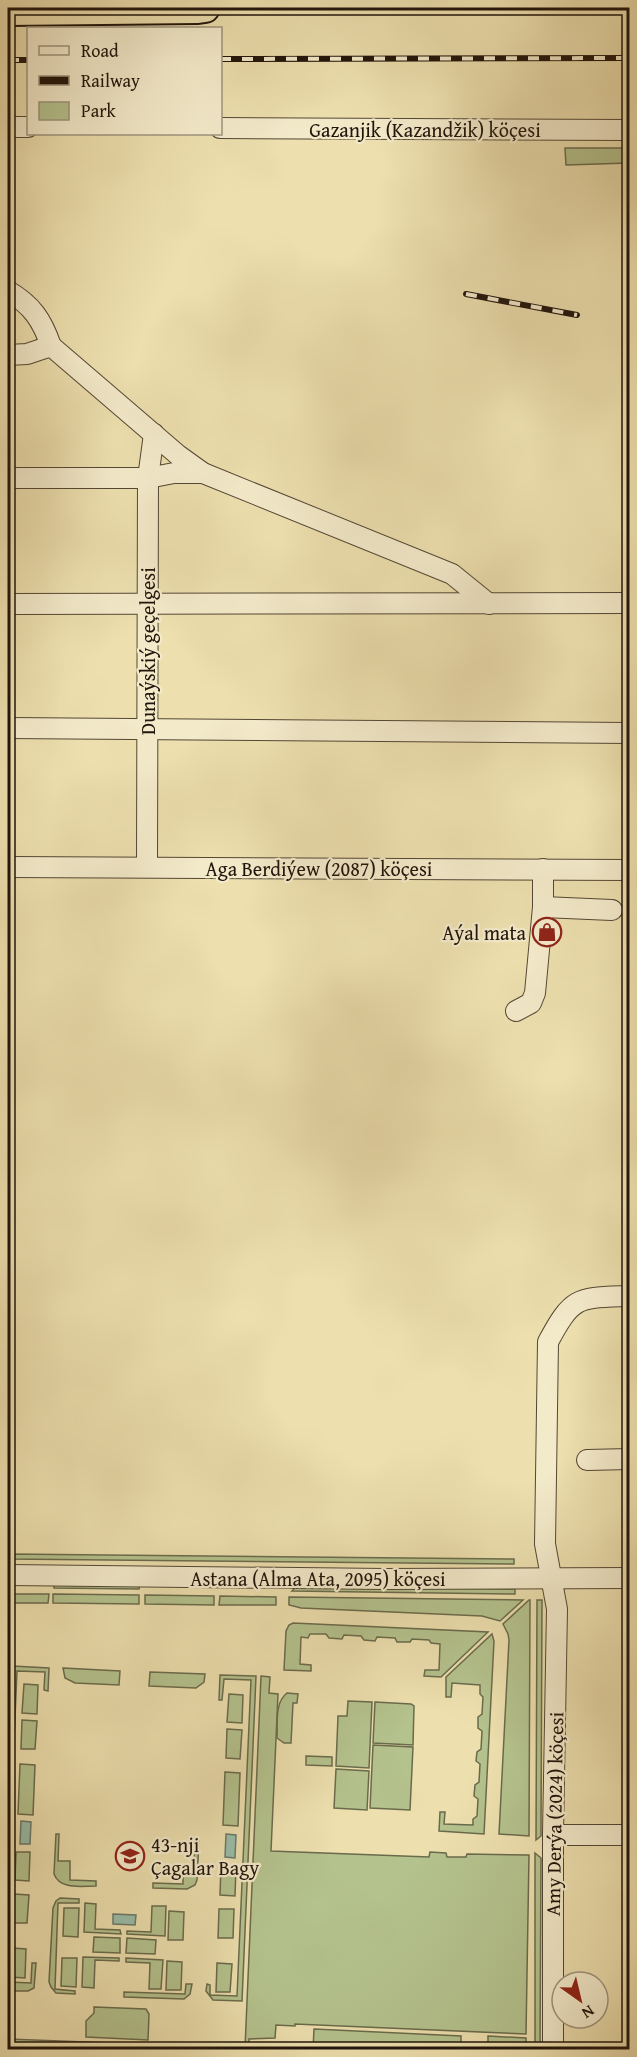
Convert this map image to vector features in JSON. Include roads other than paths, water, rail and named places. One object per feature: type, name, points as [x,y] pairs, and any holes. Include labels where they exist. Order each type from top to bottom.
[{"type":"highway","points":[[8,11],[205,8]]},
{"type":"street","points":[[8,127],[27,127]]},
{"type":"street","name":"Gazanjik (Kazandžik) köçesi","points":[[222,128],[630,130]]},
{"type":"street","points":[[8,291],[38,315],[51,346],[154,435],[203,473],[452,574],[489,604]]},
{"type":"street","points":[[8,355],[27,354],[51,346]]},
{"type":"street","name":"Dunaýskiý geçelgesi","points":[[147,867],[148,478],[154,435]]},
{"type":"street","points":[[8,478],[148,478],[174,473],[203,473]]},
{"type":"street","points":[[8,604],[630,603]]},
{"type":"street","points":[[8,728],[630,733]]},
{"type":"street","name":"Aga Berdiýew (2087) köçesi","points":[[8,867],[630,870]]},
{"type":"street","points":[[516,1011],[531,1003],[535,993],[543,907],[543,869]]},
{"type":"street","points":[[543,907],[612,910]]},
{"type":"street","name":"Amy Derýa (2024) köçesi","points":[[553,2049],[553,1834],[557,1609],[545,1544],[548,1342],[562,1316],[576,1303],[591,1298],[630,1296]]},
{"type":"street","points":[[587,1460],[630,1459]]},
{"type":"street","name":"Astana (Alma Ata, 2095) köçesi","points":[[8,1575],[630,1578]]},
{"type":"street","points":[[553,1834],[630,1835]]},
{"type":"railway","points":[[222,59],[630,58]]},
{"type":"railway","points":[[8,60],[27,60]]},
{"type":"railway","points":[[466,294],[577,315]]},
{"type":"place","name":"Aýal mata","points":[[547,932]]},
{"type":"place","name":"43-nji Çagalar Bagy","points":[[130,1856]]}]
